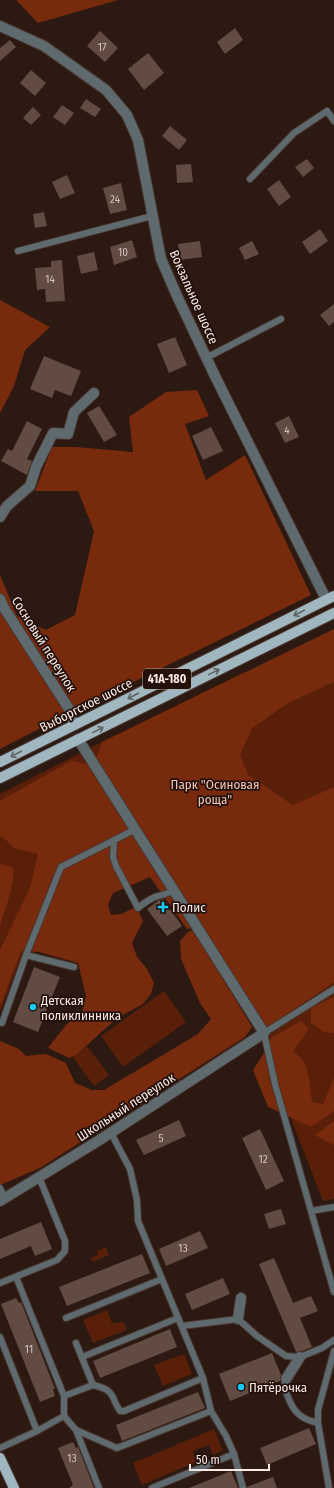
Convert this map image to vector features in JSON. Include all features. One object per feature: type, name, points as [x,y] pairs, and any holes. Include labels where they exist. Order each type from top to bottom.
[{"type":"main road","name":"Выборгское шоссе","points":[[0,762],[330,598]]},
{"type":"main road","name":"Выборгское шоссе","points":[[0,778],[334,613]]},
{"type":"main road","points":[[0,1458],[14,1488]]},
{"type":"street","name":"Вокзальное шоссе","points":[[0,26],[44,46],[106,90],[127,115],[138,140],[161,259],[206,358],[330,598]]},
{"type":"street","points":[[0,517],[7,506],[30,486],[36,467],[53,433],[68,434],[74,412],[94,392]]},
{"type":"street","name":"Сосновый переулок","points":[[0,598],[4,608],[71,712],[74,725]]},
{"type":"street","points":[[78,740],[136,829],[264,1033]]},
{"type":"street","name":"Школьный переулок","points":[[2,1199],[111,1133],[264,1033]]},
{"type":"street","points":[[238,1319],[241,1298]]},
{"type":"street","points":[[286,1379],[300,1357]]},
{"type":"lane","points":[[250,179],[294,133],[327,111],[334,121]]},
{"type":"lane","points":[[18,251],[152,216]]},
{"type":"lane","points":[[206,358],[281,320]]},
{"type":"lane","points":[[2,1023],[26,955],[61,867],[136,829]]},
{"type":"lane","points":[[114,841],[113,857],[116,866],[138,908],[153,898],[159,895],[167,895],[174,890]]},
{"type":"lane","points":[[26,955],[74,967]]},
{"type":"lane","points":[[334,989],[264,1033],[275,1084],[334,1292]]},
{"type":"lane","points":[[111,1133],[130,1169],[137,1200],[138,1221],[203,1378],[211,1411],[226,1436],[234,1454],[243,1488]]},
{"type":"lane","points":[[0,1284],[57,1260],[64,1251],[65,1241],[39,1177]]},
{"type":"lane","points":[[0,1188],[2,1199]]},
{"type":"lane","points":[[311,1211],[334,1207]]},
{"type":"lane","points":[[16,1277],[64,1396],[64,1416],[76,1430],[99,1488]]},
{"type":"lane","points":[[66,1318],[162,1279]]},
{"type":"lane","points":[[82,1357],[178,1318]]},
{"type":"lane","points":[[182,1326],[238,1319],[257,1336],[286,1356],[300,1357],[322,1348],[334,1340]]},
{"type":"lane","points":[[0,1337],[37,1431]]},
{"type":"lane","points":[[76,1343],[93,1385]]},
{"type":"lane","points":[[329,1488],[318,1423],[318,1410],[334,1351]]},
{"type":"lane","points":[[64,1396],[93,1385],[105,1388],[112,1394],[118,1409],[120,1411],[124,1411],[203,1378]]},
{"type":"lane","points":[[286,1379],[283,1385],[284,1389],[295,1411],[308,1420],[318,1423]]},
{"type":"lane","points":[[76,1430],[117,1448],[211,1411]]},
{"type":"lane","points":[[0,1448],[37,1431],[64,1416]]},
{"type":"lane","points":[[152,1488],[234,1454]]},
{"type":"green space","points":[[16,0],[118,0],[38,23]]},
{"type":"green space","points":[[0,300],[50,327],[25,350],[14,386],[0,413]]},
{"type":"green space","points":[[197,390],[209,416],[185,424],[206,480],[245,455],[311,595],[78,709],[0,749],[0,575],[17,616],[46,630],[75,615],[94,531],[78,491],[35,491],[52,447],[76,447],[133,452],[129,417],[166,392]]},
{"type":"green space","name":"Парк \"Осиновая роща\"","points":[[334,629],[334,682],[289,703],[252,728],[240,755],[248,775],[293,805],[334,787],[334,982],[258,1034],[257,1015],[96,759],[102,742]]},
{"type":"green space","name":"Парк \"Осиновая роща\"","points":[[243,673],[269,717],[289,703],[334,682],[334,787],[315,796],[334,828],[334,1199],[323,1201],[258,1034],[257,1015],[135,821],[58,863],[0,1012],[0,794]]},
{"type":"green space","points":[[71,761],[88,764],[194,928],[187,929],[150,877],[113,893],[108,905],[111,915],[121,914],[134,908],[139,912],[143,921],[132,943],[137,957],[147,969],[154,983],[151,994],[143,1004],[117,1018],[76,1055],[69,1058],[48,1048],[66,1025],[82,1012],[86,996],[78,963],[39,952],[21,951],[0,1006],[0,950],[30,888],[38,854],[14,848],[4,838],[0,837],[0,801]]},
{"type":"green space","points":[[0,864],[13,867],[13,883],[0,927]]},
{"type":"green space","points":[[193,930],[252,1027],[245,1037],[40,1168],[0,1185],[0,1041],[19,1049],[26,1056],[46,1054],[66,1063],[75,1083],[92,1090],[104,1090],[198,1034],[211,1019],[200,1003],[181,959],[180,941],[188,932]]},
{"type":"green space","points":[[164,991],[186,1022],[123,1067],[101,1036]]},
{"type":"green space","points":[[334,997],[334,1033],[324,1032],[311,1023],[311,1008]]},
{"type":"green space","points":[[301,1021],[309,1029],[293,1051],[299,1056],[306,1068],[312,1102],[323,1104],[334,1078],[334,1111],[311,1127],[268,1107],[253,1070],[271,1038]]},
{"type":"green space","points":[[87,1046],[109,1075],[94,1086],[72,1056]]},
{"type":"green space","points":[[334,1121],[334,1145],[315,1135]]},
{"type":"green space","points":[[106,1247],[109,1255],[92,1262],[91,1258],[98,1255],[97,1251]]},
{"type":"green space","points":[[107,1310],[112,1323],[124,1322],[127,1330],[93,1343],[83,1320]]},
{"type":"green space","points":[[184,1354],[192,1374],[163,1386],[154,1365]]},
{"type":"green space","points":[[214,1429],[223,1450],[213,1455],[209,1445],[193,1451],[196,1462],[142,1485],[133,1463]]},
{"type":"building","points":[[235,28],[243,40],[225,54],[217,42]]},
{"type":"building","points":[[100,31],[118,48],[105,62],[87,46]]},
{"type":"building","points":[[10,40],[16,47],[0,61],[0,48]]},
{"type":"building","points":[[148,53],[164,73],[144,90],[128,69]]},
{"type":"building","points":[[31,70],[46,83],[35,96],[20,83]]},
{"type":"building","points":[[86,99],[101,109],[95,117],[80,108]]},
{"type":"building","points":[[62,105],[74,113],[65,125],[53,117]]},
{"type":"building","points":[[33,107],[41,115],[31,125],[23,118]]},
{"type":"building","points":[[170,126],[187,140],[179,150],[162,136]]},
{"type":"building","points":[[307,159],[314,168],[303,177],[295,167]]},
{"type":"building","points":[[191,164],[193,182],[177,183],[176,165]]},
{"type":"building","points":[[67,175],[75,193],[60,199],[52,182]]},
{"type":"building","points":[[279,180],[291,197],[279,206],[267,189]]},
{"type":"building","points":[[121,183],[127,210],[110,214],[103,188]]},
{"type":"building","points":[[44,212],[47,226],[35,228],[33,214]]},
{"type":"building","points":[[320,229],[328,241],[310,254],[302,242]]},
{"type":"building","points":[[132,240],[137,257],[114,265],[110,247]]},
{"type":"building","points":[[200,241],[202,257],[180,260],[178,244]]},
{"type":"building","points":[[252,241],[259,254],[245,260],[239,248]]},
{"type":"building","points":[[94,252],[98,270],[81,274],[77,256]]},
{"type":"building","points":[[62,260],[65,301],[46,302],[45,289],[37,290],[35,268],[51,267],[51,261]]},
{"type":"building","points":[[334,304],[334,322],[329,326],[320,315]]},
{"type":"building","points":[[175,337],[187,365],[169,373],[157,344]]},
{"type":"building","points":[[44,356],[81,371],[71,396],[55,390],[52,398],[30,389]]},
{"type":"building","points":[[99,406],[117,435],[104,442],[87,413]]},
{"type":"building","points":[[289,416],[299,437],[285,443],[275,423]]},
{"type":"building","points":[[27,421],[42,429],[27,459],[32,461],[27,475],[1,461],[8,449],[12,451]]},
{"type":"building","points":[[211,427],[223,451],[203,460],[192,436]]},
{"type":"building","points":[[163,899],[182,926],[167,936],[147,909],[159,900]]},
{"type":"building","name":"Детская поликлинника","points":[[34,967],[60,977],[38,1032],[13,1022]]},
{"type":"building","points":[[179,1120],[186,1136],[144,1155],[136,1140]]},
{"type":"building","points":[[260,1129],[284,1181],[266,1190],[242,1138]]},
{"type":"building","points":[[281,1209],[286,1224],[269,1229],[264,1214]]},
{"type":"building","points":[[41,1222],[52,1249],[35,1256],[31,1246],[0,1259],[0,1239]]},
{"type":"building","points":[[200,1231],[208,1248],[166,1266],[159,1249]]},
{"type":"building","points":[[142,1254],[150,1273],[67,1306],[59,1287]]},
{"type":"building","points":[[274,1258],[293,1303],[311,1296],[318,1311],[300,1318],[312,1347],[302,1351],[296,1352],[259,1264]]},
{"type":"building","points":[[223,1278],[230,1294],[192,1310],[185,1294]]},
{"type":"building","points":[[16,1298],[19,1303],[21,1302],[55,1389],[53,1389],[55,1396],[40,1402],[1,1304]]},
{"type":"building","points":[[170,1329],[177,1347],[100,1378],[93,1361]]},
{"type":"building","points":[[272,1353],[281,1375],[280,1381],[230,1401],[219,1374]]},
{"type":"building","points":[[198,1392],[205,1408],[122,1441],[116,1425]]},
{"type":"building","points":[[309,1428],[316,1444],[267,1465],[260,1448]]},
{"type":"building","points":[[73,1442],[76,1448],[78,1447],[94,1488],[69,1488],[73,1485],[58,1448]]},
{"type":"building","points":[[231,1471],[238,1488],[189,1488]]},
{"type":"building","points":[[273,1477],[277,1488],[247,1488],[247,1487]]},
{"type":"place","name":"Полис","points":[[163,907]]},
{"type":"place","name":"Детская поликлинника","points":[[33,1007]]},
{"type":"place","name":"Пятёрочка","points":[[241,1387]]}]
